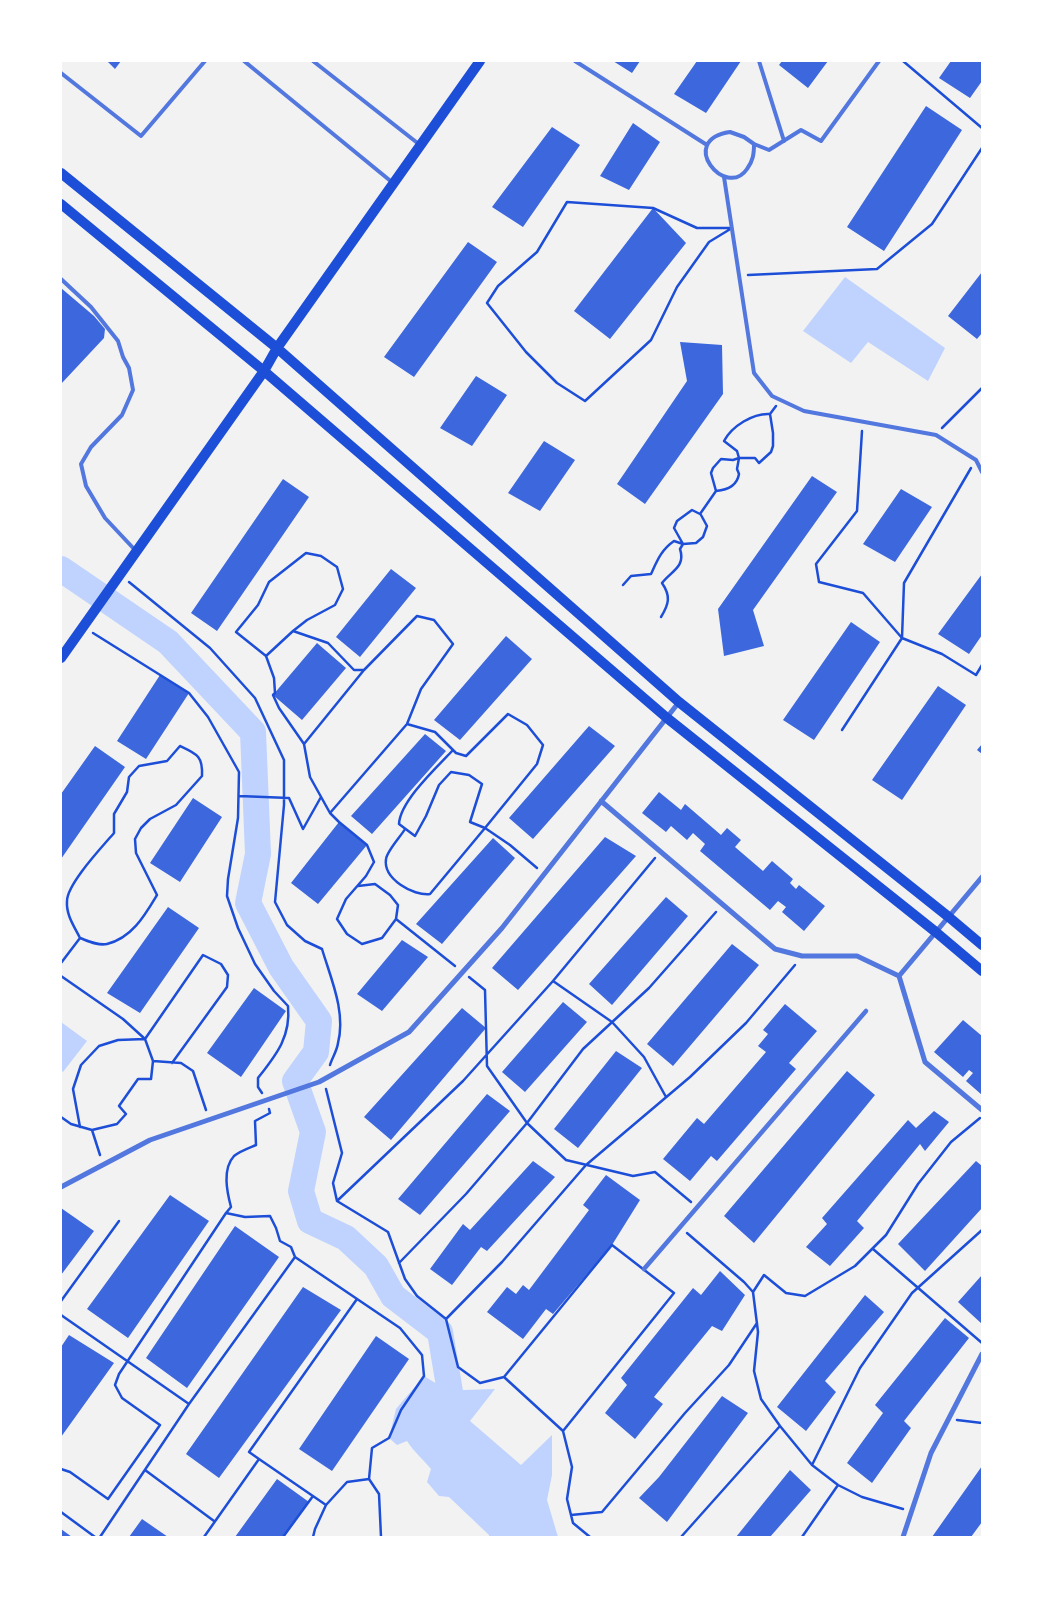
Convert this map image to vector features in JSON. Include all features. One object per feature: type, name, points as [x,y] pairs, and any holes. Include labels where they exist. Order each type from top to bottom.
[{"type":"main road","points":[[61,658],[480,61]]},
{"type":"main road","points":[[61,173],[277,348],[679,702],[982,945]]},
{"type":"main road","points":[[61,204],[264,371],[667,718],[982,971]]},
{"type":"street","points":[[61,1187],[150,1140],[322,1081],[409,1032],[502,928],[679,702]]},
{"type":"street","points":[[601,801],[775,950],[802,956],[857,956],[899,976],[925,1062],[982,1110]]},
{"type":"street","points":[[899,976],[950,918],[982,877]]},
{"type":"street","points":[[644,1269],[866,1011]]},
{"type":"street","points":[[903,1537],[931,1453],[982,1354]]},
{"type":"lane","points":[[61,73],[141,136],[205,61]]},
{"type":"lane","points":[[244,61],[393,183]]},
{"type":"lane","points":[[313,61],[420,145]]},
{"type":"lane","points":[[576,61],[707,145]]},
{"type":"lane","points":[[759,61],[784,141]]},
{"type":"lane","points":[[754,144],[754,155],[745,173],[735,179],[724,177],[709,164],[706,155],[707,145],[711,139],[730,132],[769,150],[800,130],[821,141],[879,61]]},
{"type":"lane","points":[[724,177],[754,373],[772,396],[804,411],[936,434],[976,460],[982,472]]},
{"type":"lane","points":[[61,279],[91,307],[118,341],[129,368],[132,390],[122,415],[91,447],[81,464],[86,486],[105,518],[136,552]]},
{"type":"path","points":[[903,61],[982,128]]},
{"type":"path","points":[[739,276],[877,269],[932,224],[982,148]]},
{"type":"path","points":[[567,202],[652,208],[697,228],[732,228],[709,242],[703,250],[677,287],[651,340],[585,401],[557,384],[526,352],[486,302],[498,286],[537,252],[567,202]]},
{"type":"path","points":[[936,434],[982,388]]},
{"type":"path","points":[[716,491],[711,473],[721,459],[732,460],[751,457],[755,458],[759,463],[771,452],[773,433],[770,414],[779,400]]},
{"type":"path","points":[[700,514],[716,491],[724,490],[736,483],[739,474],[737,469],[739,458],[736,451],[724,441],[737,426],[764,413],[770,414]]},
{"type":"path","points":[[863,422],[857,511],[816,564],[819,582],[863,593],[902,638],[942,654],[976,675],[982,665]]},
{"type":"path","points":[[842,730],[902,638],[904,583],[976,460]]},
{"type":"path","points":[[624,586],[631,576],[651,574],[659,556],[674,541],[683,544],[696,543],[703,537],[707,526],[700,514],[692,510],[677,521],[674,528],[683,544]]},
{"type":"path","points":[[661,617],[666,609],[669,597],[662,584],[681,563],[680,549],[683,544]]},
{"type":"path","points":[[266,656],[307,620],[335,605],[343,588],[337,567],[321,556],[306,553],[269,582],[258,605],[236,632],[266,656],[274,678],[275,693],[273,695],[279,708],[304,744],[310,777],[330,813],[367,845],[374,862],[366,876],[346,899],[337,919],[347,934],[362,944],[382,938],[396,919],[398,905],[390,895],[375,884],[358,886]]},
{"type":"path","points":[[120,575],[210,648],[256,698],[284,760],[284,805],[275,902],[288,925],[305,941],[322,949],[333,982],[340,1018],[338,1043],[322,1081],[342,1153],[333,1184],[337,1201],[388,1232],[406,1279],[418,1296],[446,1319],[458,1367],[480,1383],[504,1377],[612,1245],[674,1293],[563,1431]]},
{"type":"path","points":[[304,744],[364,670],[417,616],[434,620],[453,644],[421,689],[407,724],[330,813]]},
{"type":"path","points":[[61,1469],[70,1472],[108,1499],[160,1425],[122,1398],[115,1385],[127,1361],[231,1206],[226,1187],[229,1164],[235,1156],[256,1145],[255,1121],[270,1113],[268,1100],[258,1087],[258,1078],[281,1047],[290,1020],[288,1006],[274,991],[255,964],[238,928],[227,896],[238,818],[239,772],[208,717],[189,694],[84,626]]},
{"type":"path","points":[[294,631],[328,643],[354,670],[364,670]]},
{"type":"path","points":[[405,829],[386,857],[386,869],[394,879],[408,890],[421,895],[430,894],[537,764],[543,744],[527,725],[508,714],[466,756],[456,753],[435,732],[407,724]]},
{"type":"path","points":[[180,746],[194,752],[202,763],[202,776],[176,805],[150,819],[141,828],[135,840],[136,853],[157,895],[143,919],[125,936],[106,944],[96,944],[80,938],[68,915],[67,899],[72,886],[87,864],[114,833],[114,814],[127,792],[130,777],[139,766],[167,761],[180,746]]},
{"type":"path","points":[[453,750],[410,798],[399,815],[399,824],[415,836],[439,785],[451,772],[469,774],[482,784],[470,822],[485,828],[510,845],[543,874]]},
{"type":"path","points":[[239,796],[289,798],[303,829],[321,797]]},
{"type":"path","points":[[337,1201],[463,1081],[553,981],[661,852]]},
{"type":"path","points":[[399,1263],[466,1194],[527,1123],[583,1049],[649,988],[723,905]]},
{"type":"path","points":[[396,919],[485,990],[488,1066],[527,1123],[566,1160],[633,1176],[655,1172],[698,1207]]},
{"type":"path","points":[[61,963],[80,938]]},
{"type":"path","points":[[145,1039],[203,955],[220,964],[228,975],[227,987],[172,1063]]},
{"type":"path","points":[[446,1319],[502,1262],[586,1165],[690,1077],[746,1023],[802,956]]},
{"type":"path","points":[[61,976],[122,1019],[145,1039],[153,1061],[151,1078],[138,1079],[118,1106],[126,1114],[117,1124],[92,1130],[71,1124],[61,1117]]},
{"type":"path","points":[[553,981],[612,1022],[644,1057],[666,1097]]},
{"type":"path","points":[[80,1127],[73,1089],[81,1065],[99,1046],[118,1040],[145,1039]]},
{"type":"path","points":[[153,1061],[181,1063],[194,1071],[210,1120]]},
{"type":"path","points":[[753,1292],[764,1275],[786,1293],[805,1296],[855,1266],[886,1235],[918,1184],[951,1142],[982,1117]]},
{"type":"path","points":[[92,1130],[104,1165]]},
{"type":"path","points":[[226,1213],[245,1217],[270,1216],[280,1241],[291,1247],[295,1257],[400,1328],[422,1355],[424,1376],[401,1410],[389,1438],[372,1448],[369,1480],[379,1494],[381,1537]]},
{"type":"path","points":[[61,1301],[120,1221]]},
{"type":"path","points":[[680,1228],[744,1282],[753,1292],[758,1332],[754,1371],[762,1399],[780,1426],[812,1465],[838,1484],[862,1497],[912,1511]]},
{"type":"path","points":[[812,1465],[860,1368],[912,1293],[982,1230]]},
{"type":"path","points":[[873,1249],[982,1343]]},
{"type":"path","points":[[100,1537],[189,1404],[295,1257]]},
{"type":"path","points":[[326,1506],[249,1452],[357,1299]]},
{"type":"path","points":[[61,1315],[189,1404]]},
{"type":"path","points":[[571,1515],[602,1512],[684,1412],[729,1364],[757,1323]]},
{"type":"path","points":[[504,1377],[563,1431],[572,1467],[567,1499],[573,1523],[590,1537]]},
{"type":"path","points":[[948,1418],[982,1423]]},
{"type":"path","points":[[681,1537],[780,1426]]},
{"type":"path","points":[[204,1537],[259,1459]]},
{"type":"path","points":[[145,1470],[215,1522]]},
{"type":"path","points":[[313,1537],[315,1528],[326,1506],[348,1482],[369,1480]]},
{"type":"path","points":[[802,1537],[838,1484]]},
{"type":"path","points":[[283,1537],[313,1496]]},
{"type":"path","points":[[61,1512],[95,1537]]},
{"type":"water","points":[[845,277],[945,348],[928,381],[868,342],[851,363],[803,331]]},
{"type":"water","points":[[61,1022],[87,1041],[63,1072],[61,1070]]},
{"type":"water","points":[[424,1376],[442,1387],[464,1390],[495,1389],[470,1421],[521,1465],[552,1435],[552,1475],[547,1500],[558,1537],[489,1537],[449,1497],[439,1496],[427,1482],[431,1469],[407,1441],[397,1445],[389,1438],[396,1409]]},
{"type":"building","points":[[107,61],[121,61],[115,69]]},
{"type":"building","points":[[613,61],[640,61],[632,73]]},
{"type":"building","points":[[697,61],[741,61],[706,113],[674,94]]},
{"type":"building","points":[[782,61],[828,61],[808,88],[779,65]]},
{"type":"building","points":[[951,61],[982,61],[982,81],[970,98],[939,78]]},
{"type":"building","points":[[926,106],[962,130],[884,251],[847,227]]},
{"type":"building","points":[[633,123],[660,142],[629,190],[600,176]]},
{"type":"building","points":[[552,127],[580,145],[523,227],[492,207]]},
{"type":"building","points":[[653,208],[686,243],[610,339],[574,311]]},
{"type":"building","points":[[468,242],[497,262],[414,377],[384,357]]},
{"type":"building","points":[[982,272],[982,333],[977,339],[948,316]]},
{"type":"building","points":[[61,288],[94,316],[105,329],[104,338],[61,384]]},
{"type":"building","points":[[680,342],[722,345],[723,394],[645,504],[617,484],[687,381]]},
{"type":"building","points":[[476,376],[507,395],[472,446],[440,428]]},
{"type":"building","points":[[544,441],[575,460],[540,511],[508,493]]},
{"type":"building","points":[[812,476],[837,492],[753,610],[764,646],[724,656],[718,609]]},
{"type":"building","points":[[283,479],[309,497],[217,631],[191,613]]},
{"type":"building","points":[[901,489],[932,507],[895,562],[863,544]]},
{"type":"building","points":[[391,569],[416,588],[360,657],[336,637]]},
{"type":"building","points":[[982,574],[982,635],[969,654],[938,634]]},
{"type":"building","points":[[851,622],[880,642],[814,740],[783,720]]},
{"type":"building","points":[[506,636],[532,659],[460,740],[434,720]]},
{"type":"building","points":[[317,643],[346,668],[302,720],[273,695]]},
{"type":"building","points":[[160,675],[189,693],[146,759],[117,741]]},
{"type":"building","points":[[938,686],[966,705],[902,800],[872,780]]},
{"type":"building","points":[[589,726],[615,746],[533,839],[509,818]]},
{"type":"building","points":[[425,734],[446,751],[372,834],[351,816]]},
{"type":"building","points":[[982,744],[982,754],[977,750]]},
{"type":"building","points":[[95,746],[125,767],[61,859],[61,794]]},
{"type":"building","points":[[659,792],[681,810],[685,804],[721,835],[727,828],[741,840],[735,847],[763,871],[772,861],[793,879],[790,883],[796,889],[799,885],[825,906],[804,931],[782,912],[786,907],[778,901],[770,910],[700,851],[705,844],[693,833],[687,840],[671,826],[666,832],[642,813]]},
{"type":"building","points":[[193,798],[222,817],[180,882],[150,863]]},
{"type":"building","points":[[339,822],[367,845],[318,904],[291,883]]},
{"type":"building","points":[[605,837],[636,856],[518,990],[492,968]]},
{"type":"building","points":[[493,838],[515,858],[442,944],[416,924]]},
{"type":"building","points":[[666,897],[688,916],[612,1005],[589,984]]},
{"type":"building","points":[[168,907],[199,928],[140,1013],[107,993]]},
{"type":"building","points":[[402,940],[428,957],[382,1011],[357,994]]},
{"type":"building","points":[[732,944],[759,965],[673,1066],[647,1044]]},
{"type":"building","points":[[254,988],[286,1011],[241,1077],[207,1053]]},
{"type":"building","points":[[563,1002],[587,1022],[525,1092],[502,1072]]},
{"type":"building","points":[[785,1004],[817,1031],[789,1063],[796,1069],[717,1161],[711,1156],[690,1181],[663,1159],[697,1118],[704,1124],[766,1052],[758,1046],[768,1034],[763,1030]]},
{"type":"building","points":[[462,1008],[486,1028],[391,1140],[364,1117]]},
{"type":"building","points":[[963,1020],[982,1036],[982,1095],[966,1081],[973,1073],[969,1070],[963,1077],[934,1052]]},
{"type":"building","points":[[616,1051],[642,1068],[578,1148],[554,1129]]},
{"type":"building","points":[[847,1071],[875,1095],[754,1243],[724,1216]]},
{"type":"building","points":[[487,1094],[510,1111],[420,1215],[398,1199]]},
{"type":"building","points":[[934,1111],[949,1122],[925,1151],[920,1144],[857,1221],[864,1228],[830,1266],[806,1247],[827,1224],[822,1218],[908,1120],[916,1128]]},
{"type":"building","points":[[533,1161],[555,1177],[487,1251],[481,1247],[452,1285],[430,1269],[463,1224],[470,1230]]},
{"type":"building","points":[[976,1161],[982,1166],[982,1208],[925,1271],[898,1244]]},
{"type":"building","points":[[606,1175],[640,1200],[612,1245],[553,1314],[546,1309],[523,1339],[487,1312],[507,1287],[516,1294],[523,1285],[529,1290],[589,1210],[583,1205]]},
{"type":"building","points":[[170,1195],[209,1221],[128,1338],[87,1309]]},
{"type":"building","points":[[61,1208],[94,1231],[61,1275]]},
{"type":"building","points":[[235,1226],[279,1257],[187,1388],[146,1358]]},
{"type":"building","points":[[720,1271],[745,1295],[722,1331],[712,1326],[654,1397],[663,1404],[635,1439],[605,1413],[627,1385],[621,1378],[693,1288],[701,1295]]},
{"type":"building","points":[[982,1275],[982,1324],[958,1302]]},
{"type":"building","points":[[303,1287],[341,1310],[219,1478],[186,1454]]},
{"type":"building","points":[[865,1295],[884,1312],[825,1381],[836,1392],[806,1431],[777,1407]]},
{"type":"building","points":[[945,1318],[969,1338],[904,1421],[911,1428],[872,1483],[847,1463],[883,1413],[875,1405]]},
{"type":"building","points":[[69,1335],[114,1363],[61,1437],[61,1347]]},
{"type":"building","points":[[376,1336],[409,1359],[332,1471],[299,1449]]},
{"type":"building","points":[[722,1396],[748,1413],[667,1522],[639,1498],[659,1477]]},
{"type":"building","points":[[982,1466],[982,1522],[971,1537],[932,1537]]},
{"type":"building","points":[[790,1470],[811,1490],[770,1537],[736,1537]]},
{"type":"building","points":[[277,1479],[309,1502],[284,1537],[235,1537]]},
{"type":"building","points":[[142,1519],[168,1537],[129,1537]]},
{"type":"building","points":[[61,1529],[72,1537],[61,1537]]},
{"type":"waterway","points":[[61,569],[168,642],[253,732],[258,854],[248,903],[281,967],[319,1021],[316,1052],[295,1081],[313,1132],[301,1191],[310,1221],[346,1238],[376,1266],[393,1296],[440,1332],[450,1392],[444,1422]]}]
